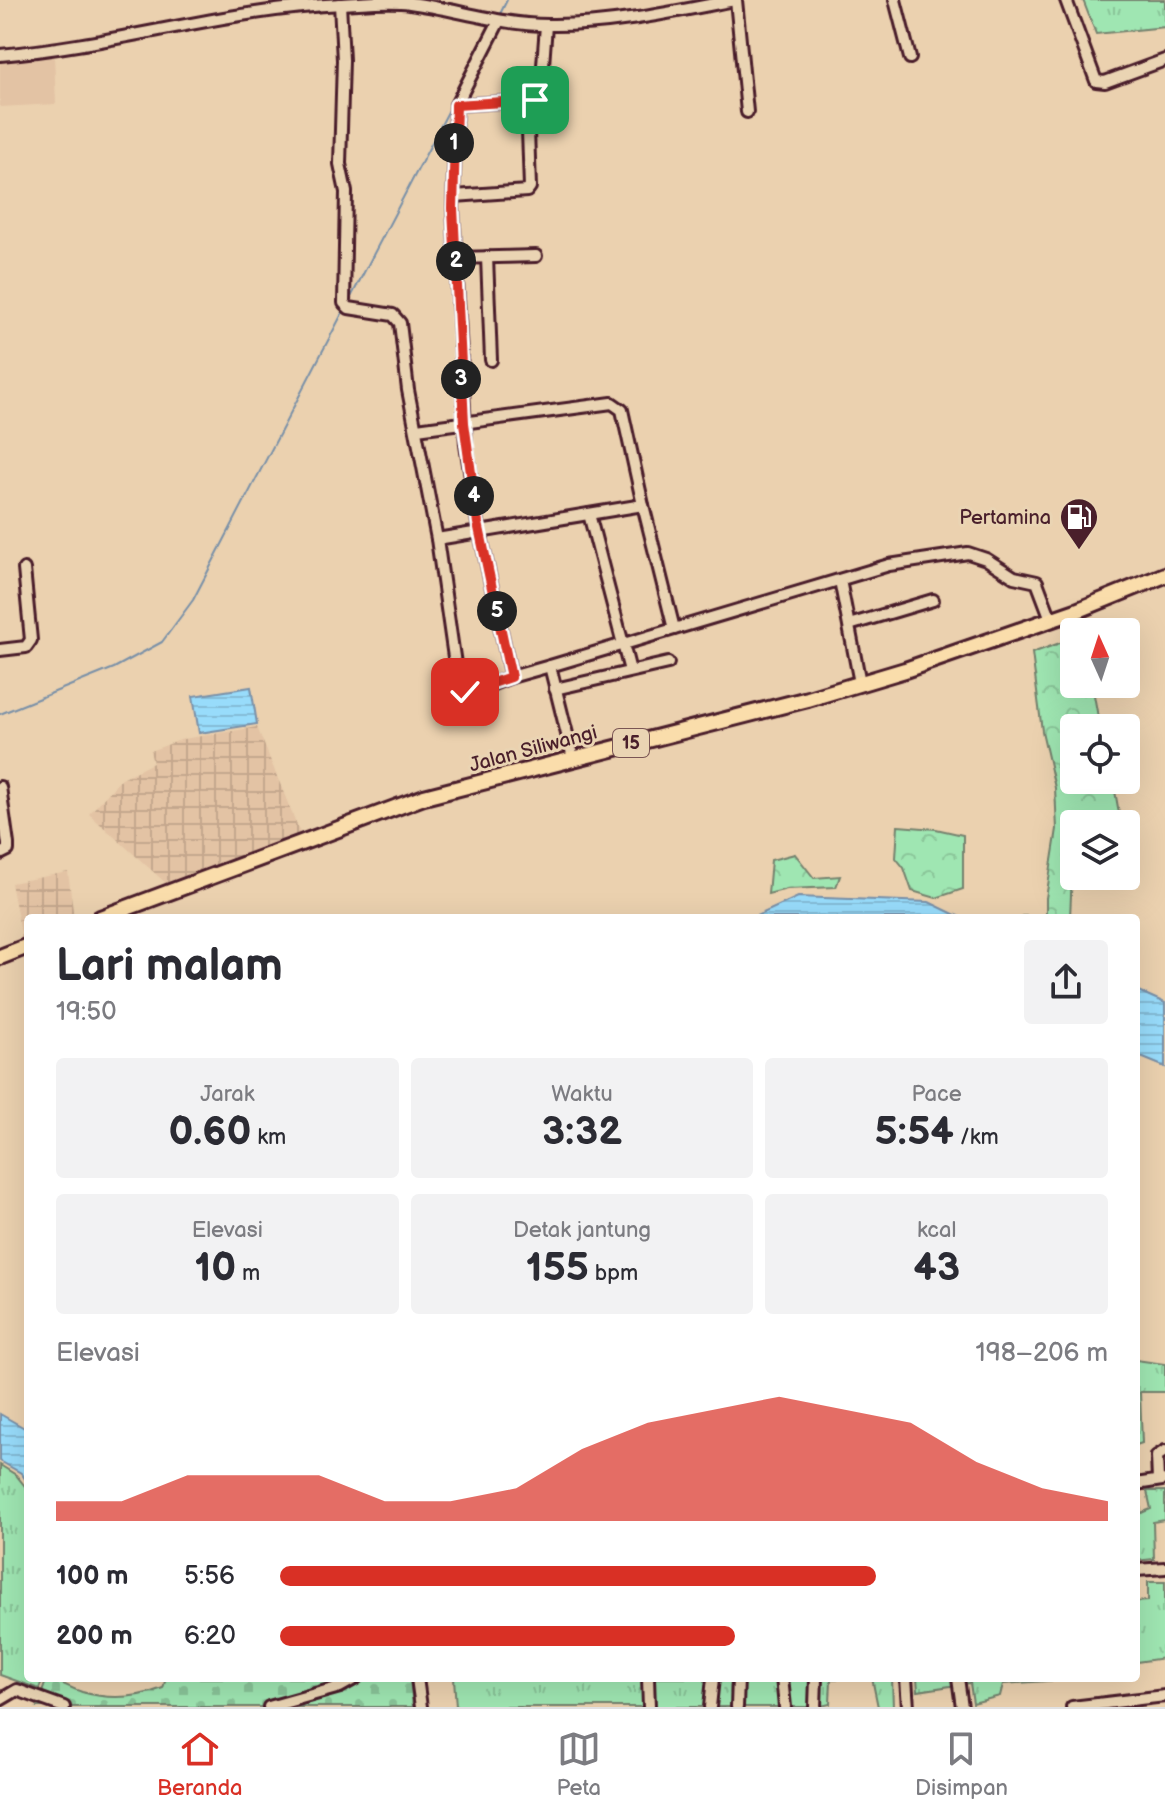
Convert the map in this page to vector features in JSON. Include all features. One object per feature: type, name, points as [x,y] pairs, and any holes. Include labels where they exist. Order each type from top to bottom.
[{"type":"highway","name":"Jalan Siliwangi","points":[[111,914],[424,797],[808,699],[1051,619],[1165,575]]},
{"type":"highway","points":[[0,957],[24,948]]},
{"type":"street","points":[[0,55],[244,15],[340,4],[407,1],[495,19],[546,25],[599,23],[735,0],[747,112]]},
{"type":"street","points":[[895,0],[910,58]]},
{"type":"street","points":[[1066,0],[1096,81],[1105,82],[1165,60]]},
{"type":"street","points":[[340,4],[343,60],[340,164],[346,192],[346,306],[398,318],[461,690],[470,693],[622,643],[889,565],[968,553],[1014,577],[1037,582],[1051,619]]},
{"type":"street","points":[[495,19],[456,105],[455,258],[464,423],[480,530],[511,677]]},
{"type":"street","points":[[456,105],[535,100],[541,92],[546,25]]},
{"type":"street","points":[[454,196],[527,191],[530,187],[527,102]]},
{"type":"street","points":[[455,258],[536,256]]},
{"type":"street","points":[[487,257],[491,360]]},
{"type":"street","points":[[417,429],[612,403],[618,405],[622,410],[674,629]]},
{"type":"street","points":[[437,539],[643,505]]},
{"type":"street","points":[[589,514],[630,671]]},
{"type":"street","points":[[0,650],[26,647],[31,640],[24,569]]},
{"type":"street","points":[[840,580],[860,683]]},
{"type":"street","points":[[849,625],[933,600]]},
{"type":"street","points":[[555,689],[668,663]]},
{"type":"street","points":[[550,666],[573,758]]},
{"type":"street","points":[[0,787],[8,850],[0,854]]},
{"type":"street","points":[[1140,1483],[1162,1480],[1157,1456],[1165,1451]]},
{"type":"street","points":[[1140,1570],[1165,1568]]},
{"type":"street","points":[[269,1707],[349,1682]]},
{"type":"street","points":[[418,1682],[421,1707]]},
{"type":"street","points":[[648,1682],[649,1707]]},
{"type":"street","points":[[710,1707],[713,1682]]},
{"type":"street","points":[[737,1707],[738,1682]]},
{"type":"street","points":[[782,1682],[785,1707]]},
{"type":"street","points":[[815,1707],[816,1682]]},
{"type":"street","points":[[906,1682],[908,1707]]},
{"type":"street","points":[[959,1682],[962,1707]]},
{"type":"street","points":[[0,1700],[17,1690],[64,1707]]},
{"type":"street","points":[[1072,1707],[1165,1696]]},
{"type":"shaded area","points":[[54,55],[56,104],[0,107],[0,57]]},
{"type":"shaded area","points":[[257,727],[300,833],[168,885],[89,814],[122,778],[153,763],[150,751],[183,739]]},
{"type":"shaded area","points":[[68,872],[73,914],[24,914],[22,938],[11,883]]},
{"type":"green space","points":[[1083,0],[1165,0],[1165,27],[1096,34]]},
{"type":"green space","points":[[1060,643],[1060,698],[1095,698],[1097,714],[1060,714],[1060,794],[1116,794],[1118,810],[1060,810],[1060,890],[1071,890],[1070,914],[1046,914],[1057,829],[1055,788],[1042,731],[1032,653]]},
{"type":"green space","points":[[898,826],[963,835],[963,889],[936,898],[912,891],[904,868],[896,858]]},
{"type":"green space","points":[[795,854],[814,878],[840,876],[836,887],[787,889],[768,894],[771,860]]},
{"type":"green space","points":[[1140,1361],[1165,1364],[1165,1392],[1140,1392]]},
{"type":"green space","points":[[1140,1392],[1142,1443],[1140,1444]]},
{"type":"green space","points":[[0,1465],[16,1475],[24,1485],[24,1682],[42,1682],[39,1689],[0,1675]]},
{"type":"green space","points":[[1147,1491],[1165,1491],[1165,1520],[1153,1522],[1154,1559],[1140,1561],[1140,1503],[1141,1513],[1151,1509]]},
{"type":"green space","points":[[1148,1582],[1165,1582],[1165,1658],[1140,1661],[1140,1602],[1148,1601]]},
{"type":"green space","points":[[46,1682],[58,1682],[92,1695],[113,1697],[143,1694],[163,1688],[165,1682],[410,1682],[413,1707],[37,1707]]},
{"type":"green space","points":[[454,1682],[831,1682],[830,1704],[817,1707],[456,1707]]},
{"type":"green space","points":[[873,1682],[892,1682],[893,1707],[878,1707]]},
{"type":"green space","points":[[917,1682],[1032,1682],[1003,1684],[1000,1696],[973,1703],[970,1683],[918,1691]]},
{"type":"water","points":[[251,687],[257,724],[199,733],[193,696]]},
{"type":"water","points":[[798,897],[929,902],[954,914],[761,914]]},
{"type":"water","points":[[1140,992],[1165,1003],[1165,1067],[1140,1057]]},
{"type":"water","points":[[0,1414],[24,1428],[24,1477],[0,1461]]},
{"type":"waterway","points":[[499,16],[507,0]]},
{"type":"waterway","points":[[348,303],[451,106]]},
{"type":"waterway","points":[[0,714],[114,668],[162,642],[193,600],[345,308]]},
{"type":"place","name":"Pertamina","points":[[1079,551]]},
{"type":"route","points":[[465,692],[470,693],[511,677],[478,523],[464,423],[453,208],[456,105],[535,100]]}]
